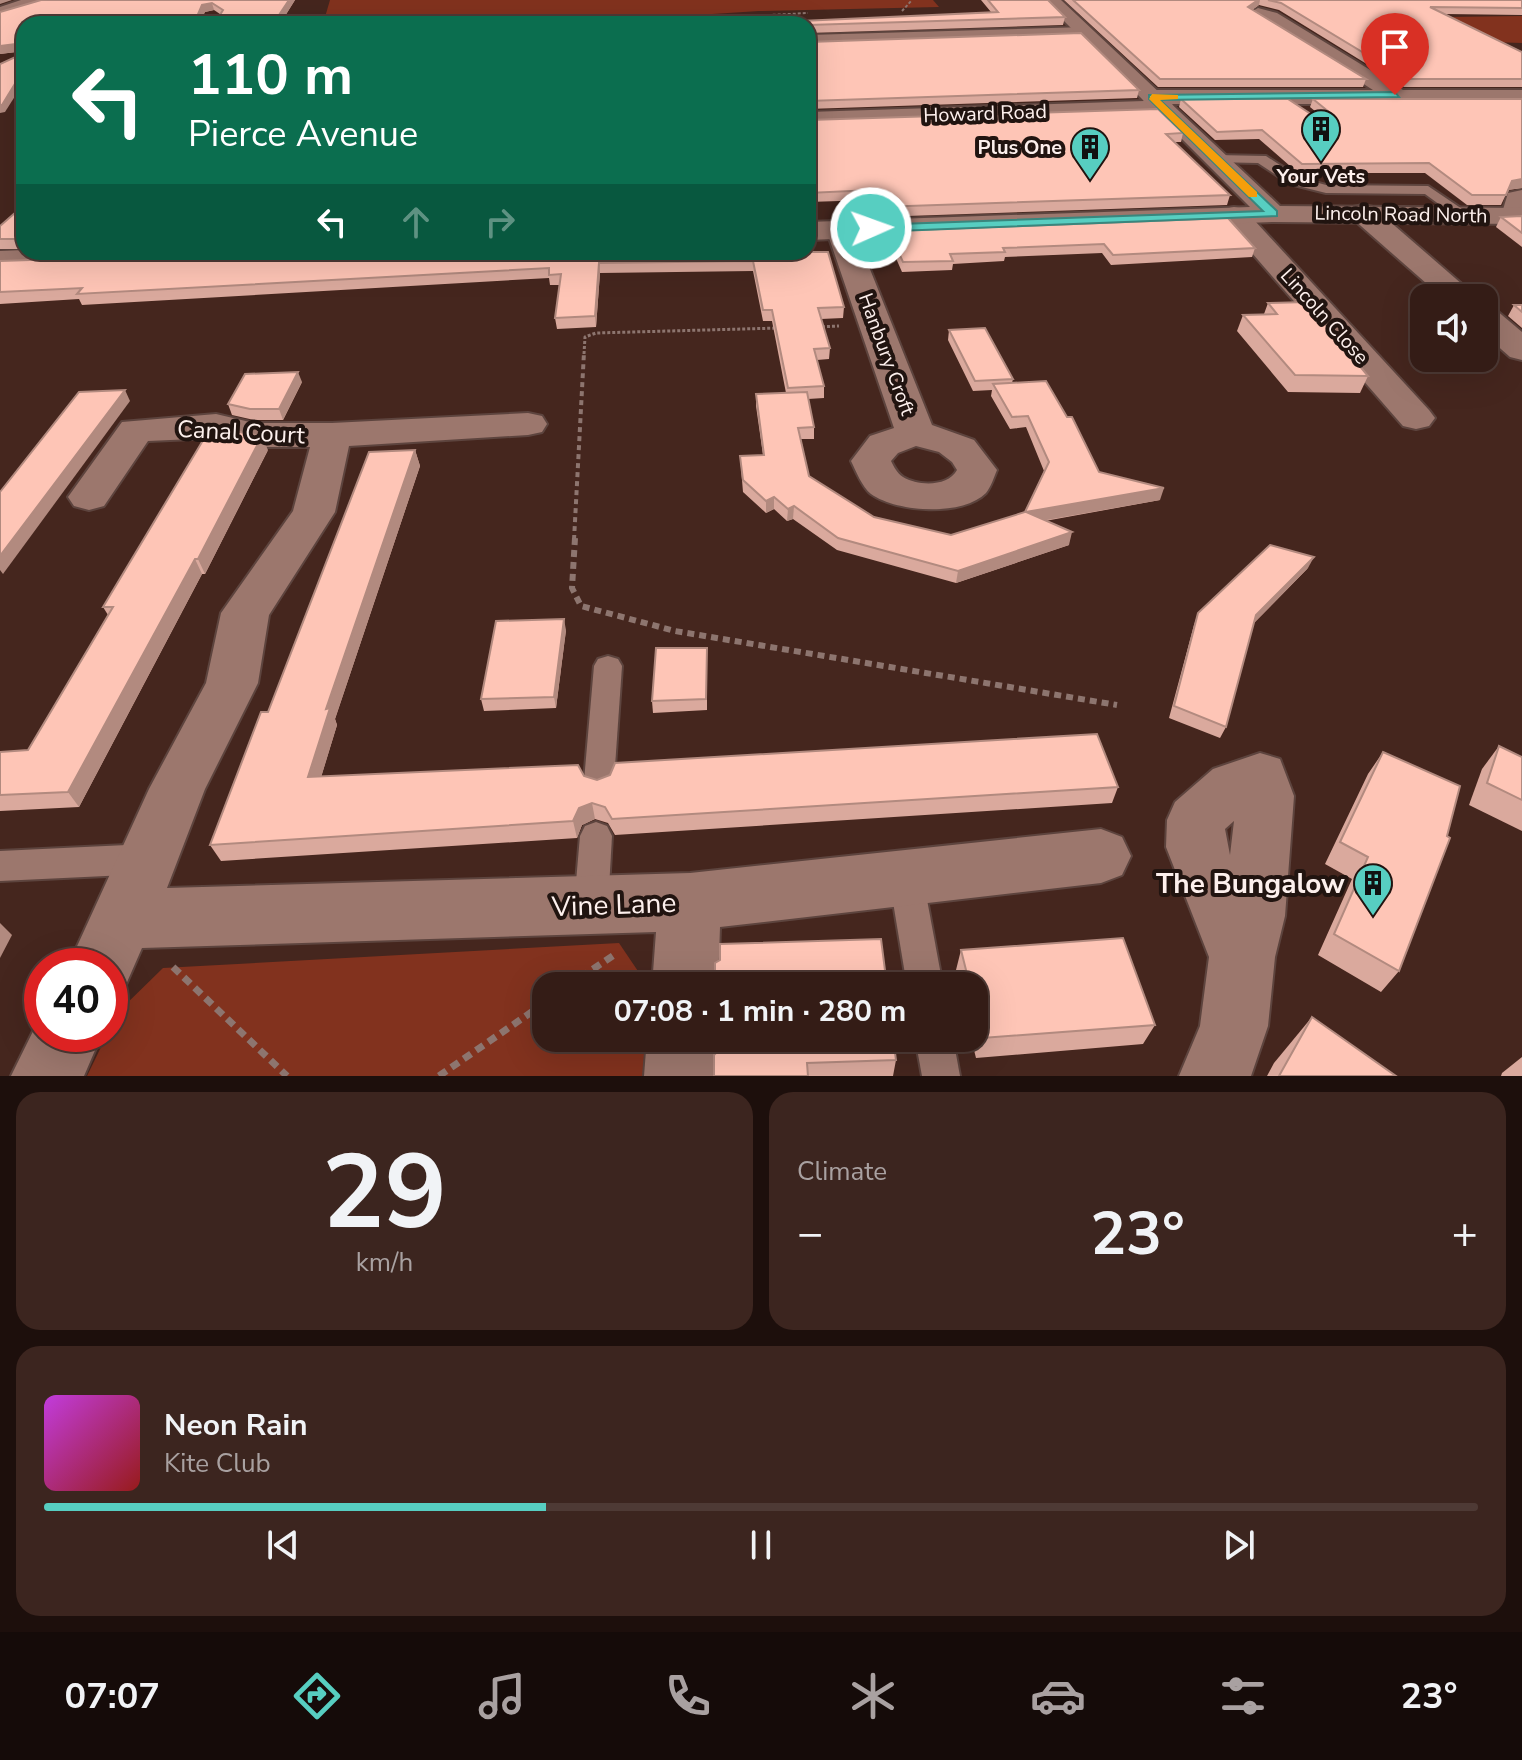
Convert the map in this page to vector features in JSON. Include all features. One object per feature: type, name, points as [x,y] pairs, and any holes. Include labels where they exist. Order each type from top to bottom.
[{"type":"street","points":[[1,12],[37,0]]},
{"type":"street","points":[[1051,0],[1273,214]]},
{"type":"street","points":[[1258,13],[1271,17],[1395,95]]},
{"type":"street","points":[[816,41],[1086,33]]},
{"type":"street","name":"Howard Road","points":[[816,119],[1283,96],[1522,97]]},
{"type":"street","name":"Lincoln Road North","points":[[824,230],[1273,214],[1463,215],[1520,210]]},
{"type":"street","points":[[1363,213],[1446,284]]},
{"type":"street","name":"Lincoln Close","points":[[1234,215],[1416,418]]},
{"type":"street","name":"Hanbury Croft","points":[[824,230],[876,325],[916,434]]},
{"type":"street","points":[[1498,329],[1522,350]]},
{"type":"street","name":"Canal Court","points":[[89,497],[136,430],[216,426],[254,435],[332,435],[528,424]]},
{"type":"street","name":"Canal Court","points":[[148,859],[177,789],[232,683],[245,613],[314,512],[332,435]]},
{"type":"street","name":"Vine Lane","points":[[112,943],[591,905],[690,902],[1101,856]]},
{"type":"street","points":[[112,943],[148,859]]},
{"type":"street","points":[[686,972],[690,902]]},
{"type":"street","points":[[1215,1076],[1234,1026],[1242,957]]},
{"type":"street","points":[[47,1076],[59,1052]]},
{"type":"street","points":[[680,1076],[681,1052]]},
{"type":"lane","points":[[1283,96],[1306,113]]},
{"type":"lane","points":[[1216,159],[1261,159],[1295,181],[1326,189],[1428,190],[1463,215]]},
{"type":"lane","points":[[599,781],[608,666]]},
{"type":"lane","points":[[591,905],[596,836]]},
{"type":"lane","points":[[0,866],[148,859]]},
{"type":"lane","points":[[906,878],[923,972]]},
{"type":"lane","points":[[937,1052],[941,1076]]},
{"type":"path","points":[[814,327],[876,325]]},
{"type":"path","points":[[782,328],[596,333],[585,337],[572,588],[581,606],[675,631],[1117,705]]},
{"type":"path","points":[[112,943],[287,1076]]},
{"type":"path","points":[[439,1076],[532,1012]]},
{"type":"shaded area","points":[[330,0],[933,0],[939,7],[681,16],[325,16]]},
{"type":"shaded area","points":[[1522,16],[1522,43],[1491,42],[1447,17]]},
{"type":"shaded area","points":[[619,943],[639,972],[532,972],[532,1052],[644,1052],[643,1076],[87,1076],[99,1052],[128,1052],[128,1002],[163,968]]},
{"type":"building","points":[[41,0],[289,0],[278,16],[219,16],[223,10],[212,3],[202,5],[197,16],[16,16],[16,44],[0,46],[0,12]]},
{"type":"building","points":[[988,0],[1048,0],[1065,17],[816,25],[816,20],[998,12]]},
{"type":"building","points":[[1073,0],[1258,0],[1248,7],[1366,79],[1160,79]]},
{"type":"building","points":[[1268,0],[1522,0],[1522,8],[1430,7],[1522,52],[1522,79],[1407,79],[1281,3]]},
{"type":"building","points":[[1081,33],[1139,90],[816,101],[816,42]]},
{"type":"building","points":[[16,57],[16,82],[2,105],[0,105],[0,64]]},
{"type":"building","points":[[1181,99],[1288,99],[1317,118],[1329,112],[1313,99],[1522,99],[1522,179],[1512,181],[1506,195],[1472,195],[1429,163],[1302,164],[1262,130],[1217,132]]},
{"type":"building","points":[[1158,109],[1183,133],[1166,134],[1230,195],[879,207],[872,190],[816,193],[816,120]]},
{"type":"building","points":[[16,212],[16,239],[0,239],[0,226]]},
{"type":"building","points":[[1522,216],[1522,233],[1501,217]]},
{"type":"building","points":[[1228,218],[1255,248],[1113,255],[1104,244],[1003,248],[1005,252],[950,254],[953,261],[903,262],[889,231]]},
{"type":"building","points":[[816,252],[828,252],[844,307],[818,308],[830,348],[814,349],[824,386],[788,388],[772,310],[763,310],[753,261],[599,263],[595,316],[555,318],[561,274],[549,275],[549,268],[77,294],[82,288],[0,292],[0,261],[816,260]]},
{"type":"building","points":[[1307,302],[1368,376],[1295,375],[1243,315],[1277,314],[1268,303]]},
{"type":"building","points":[[985,328],[1013,379],[975,381],[949,330]]},
{"type":"building","points":[[298,372],[279,409],[250,409],[228,404],[245,374]]},
{"type":"building","points":[[1046,381],[1067,417],[1072,417],[1099,472],[1164,488],[1026,512],[1072,532],[958,571],[838,538],[794,506],[788,509],[774,497],[766,501],[743,480],[740,456],[764,455],[756,394],[807,392],[814,427],[798,428],[809,476],[874,517],[951,535],[1025,512],[1049,462],[1028,416],[1012,417],[993,384]]},
{"type":"building","points":[[125,390],[0,556],[0,492],[79,392]]},
{"type":"building","points":[[211,427],[262,436],[198,559],[195,559],[68,792],[0,795],[0,752],[28,750],[113,607],[103,607]]},
{"type":"building","points":[[415,450],[326,709],[330,708],[308,777],[578,765],[584,776],[597,780],[610,775],[615,763],[1097,734],[1118,787],[612,819],[605,807],[592,803],[579,808],[573,821],[210,845],[261,712],[268,712],[369,452]]},
{"type":"building","points":[[1270,545],[1314,557],[1256,615],[1226,727],[1174,706],[1198,613]]},
{"type":"building","points":[[564,619],[554,697],[481,699],[496,621]]},
{"type":"building","points":[[656,648],[707,648],[706,699],[652,701]]},
{"type":"building","points":[[1499,746],[1522,757],[1522,800],[1487,783]]},
{"type":"building","points":[[1383,752],[1460,786],[1447,836],[1450,838],[1399,971],[1334,934],[1368,857],[1340,842]]},
{"type":"building","points":[[1123,938],[1155,1025],[988,1038],[988,972],[966,972],[961,950]]},
{"type":"building","points":[[881,939],[885,972],[715,972],[715,963],[720,960],[720,944]]},
{"type":"building","points":[[1312,1017],[1396,1076],[1279,1076]]},
{"type":"building","points":[[717,1052],[895,1052],[896,1060],[807,1063],[808,1076],[714,1076],[714,1055]]},
{"type":"slow traffic","points":[[1175,97],[1152,97],[1253,195]]},
{"type":"place","name":"Your Vets","points":[[1321,163]]},
{"type":"place","name":"Plus One","points":[[1090,181]]},
{"type":"place","name":"The Bungalow","points":[[1373,917]]},
{"type":"route","points":[[871,228],[1273,214],[1152,97],[1395,95]]}]
